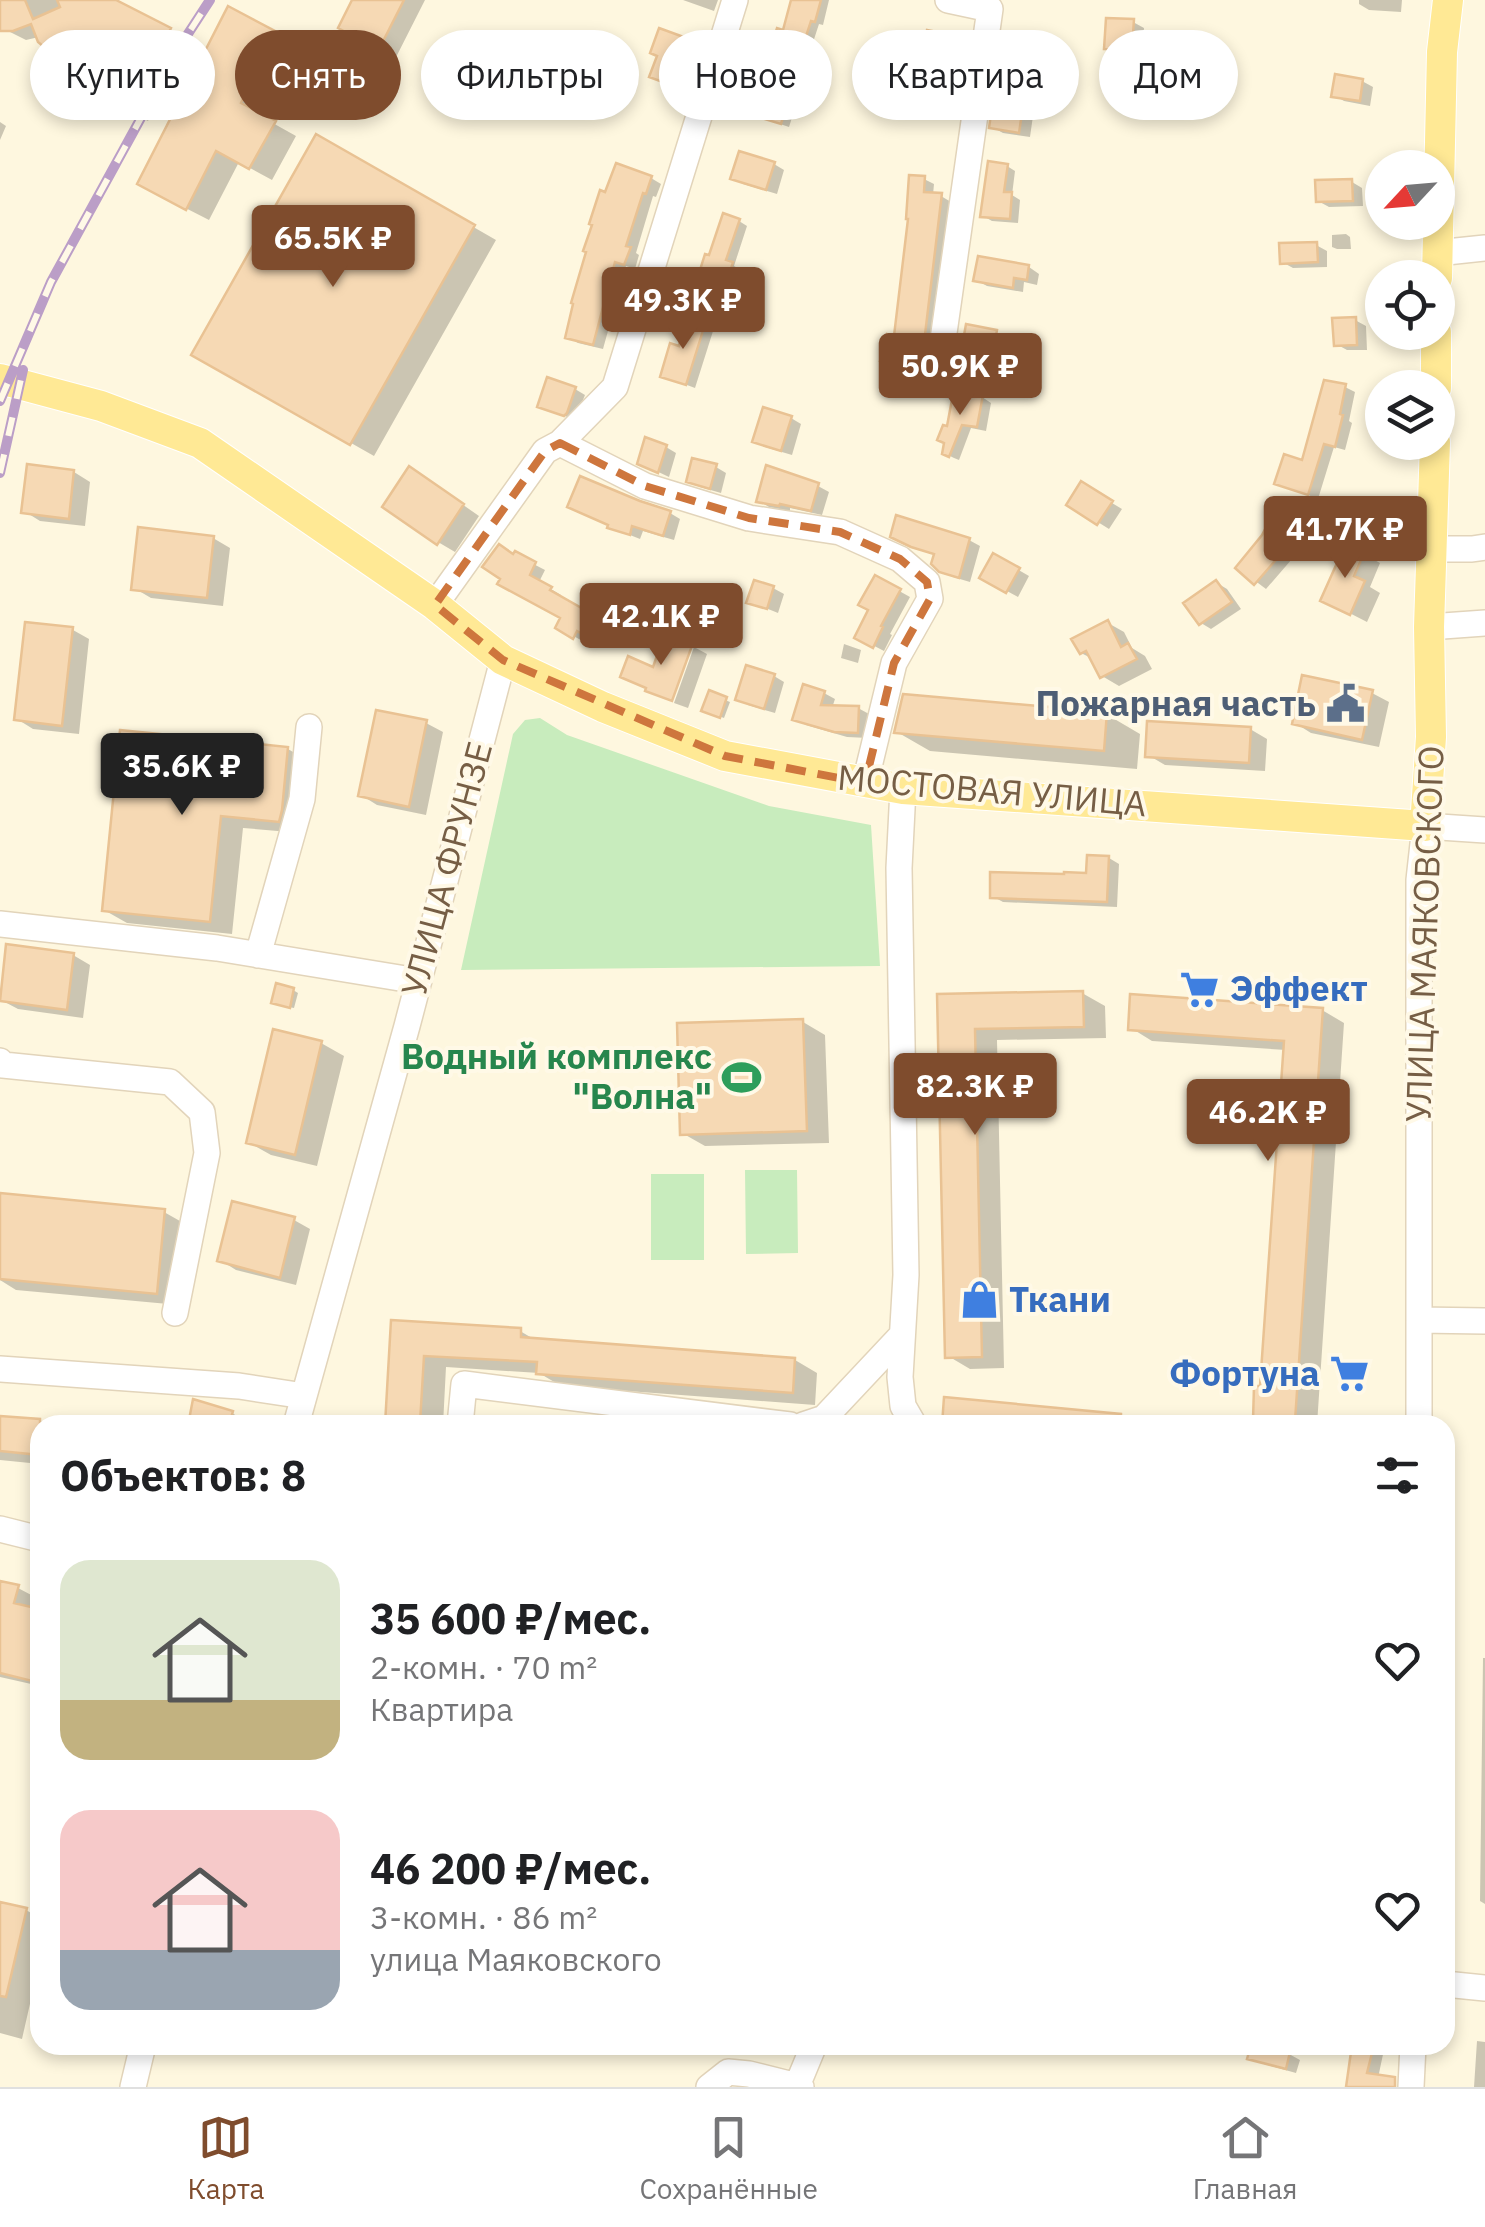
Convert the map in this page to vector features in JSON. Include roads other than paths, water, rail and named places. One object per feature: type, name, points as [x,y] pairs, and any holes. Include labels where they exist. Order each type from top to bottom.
[{"type":"main road","points":[[1437,260],[1442,52],[1448,0]]},
{"type":"main road","name":"МОСТОВАЯ УЛИЦА","points":[[0,379],[101,406],[200,443],[435,605],[503,660],[603,707],[725,756],[903,789],[1425,826]]},
{"type":"main road","name":"УЛИЦА МАЯКОВСКОГО","points":[[1425,826],[1432,738],[1429,628],[1434,460]]},
{"type":"street","points":[[435,605],[545,451],[560,443],[616,387],[736,0]]},
{"type":"street","points":[[937,382],[990,9],[948,0]]},
{"type":"street","points":[[1451,260],[1485,248]]},
{"type":"street","points":[[560,443],[645,486],[749,518],[840,532],[900,559],[927,582],[930,599],[894,662],[865,784]]},
{"type":"street","points":[[1432,549],[1485,547]]},
{"type":"street","points":[[1429,628],[1485,624]]},
{"type":"street","name":"УЛИЦА ФРУНЗЕ","points":[[299,1415],[503,660]]},
{"type":"street","points":[[258,954],[302,799],[308,728]]},
{"type":"street","points":[[903,789],[899,868],[906,1275],[900,1377],[909,1415]]},
{"type":"street","name":"МОСТОВАЯ УЛИЦА","points":[[1425,826],[1485,830]]},
{"type":"street","name":"УЛИЦА МАЯКОВСКОГО","points":[[1419,1415],[1419,880],[1425,826]]},
{"type":"street","points":[[0,924],[217,948],[418,981]]},
{"type":"street","points":[[0,1061],[170,1082],[202,1112],[207,1153],[175,1313]]},
{"type":"street","points":[[1419,1320],[1485,1321]]},
{"type":"street","points":[[827,1415],[901,1336]]},
{"type":"street","points":[[0,1369],[239,1386],[304,1396]]},
{"type":"street","points":[[461,1415],[464,1384],[710,1415]]},
{"type":"street","points":[[0,1529],[30,1536]]},
{"type":"street","points":[[1455,1985],[1485,1988]]},
{"type":"street","points":[[133,2087],[141,2055]]},
{"type":"street","points":[[709,2087],[728,2072],[799,2086],[810,2055]]},
{"type":"street","points":[[1411,2087],[1413,2055]]},
{"type":"railway","points":[[0,401],[51,282],[182,43],[210,0]]},
{"type":"railway","points":[[0,473],[23,370]]},
{"type":"place","name":"Пожарная часть","points":[[1346,704]]},
{"type":"place","name":"Эффект","points":[[1200,989]]},
{"type":"place","name":"Водный комплекс \"Волна\"","points":[[742,1077]]},
{"type":"place","name":"Ткани","points":[[979,1300]]},
{"type":"place","name":"Фортуна","points":[[1350,1374]]}]
